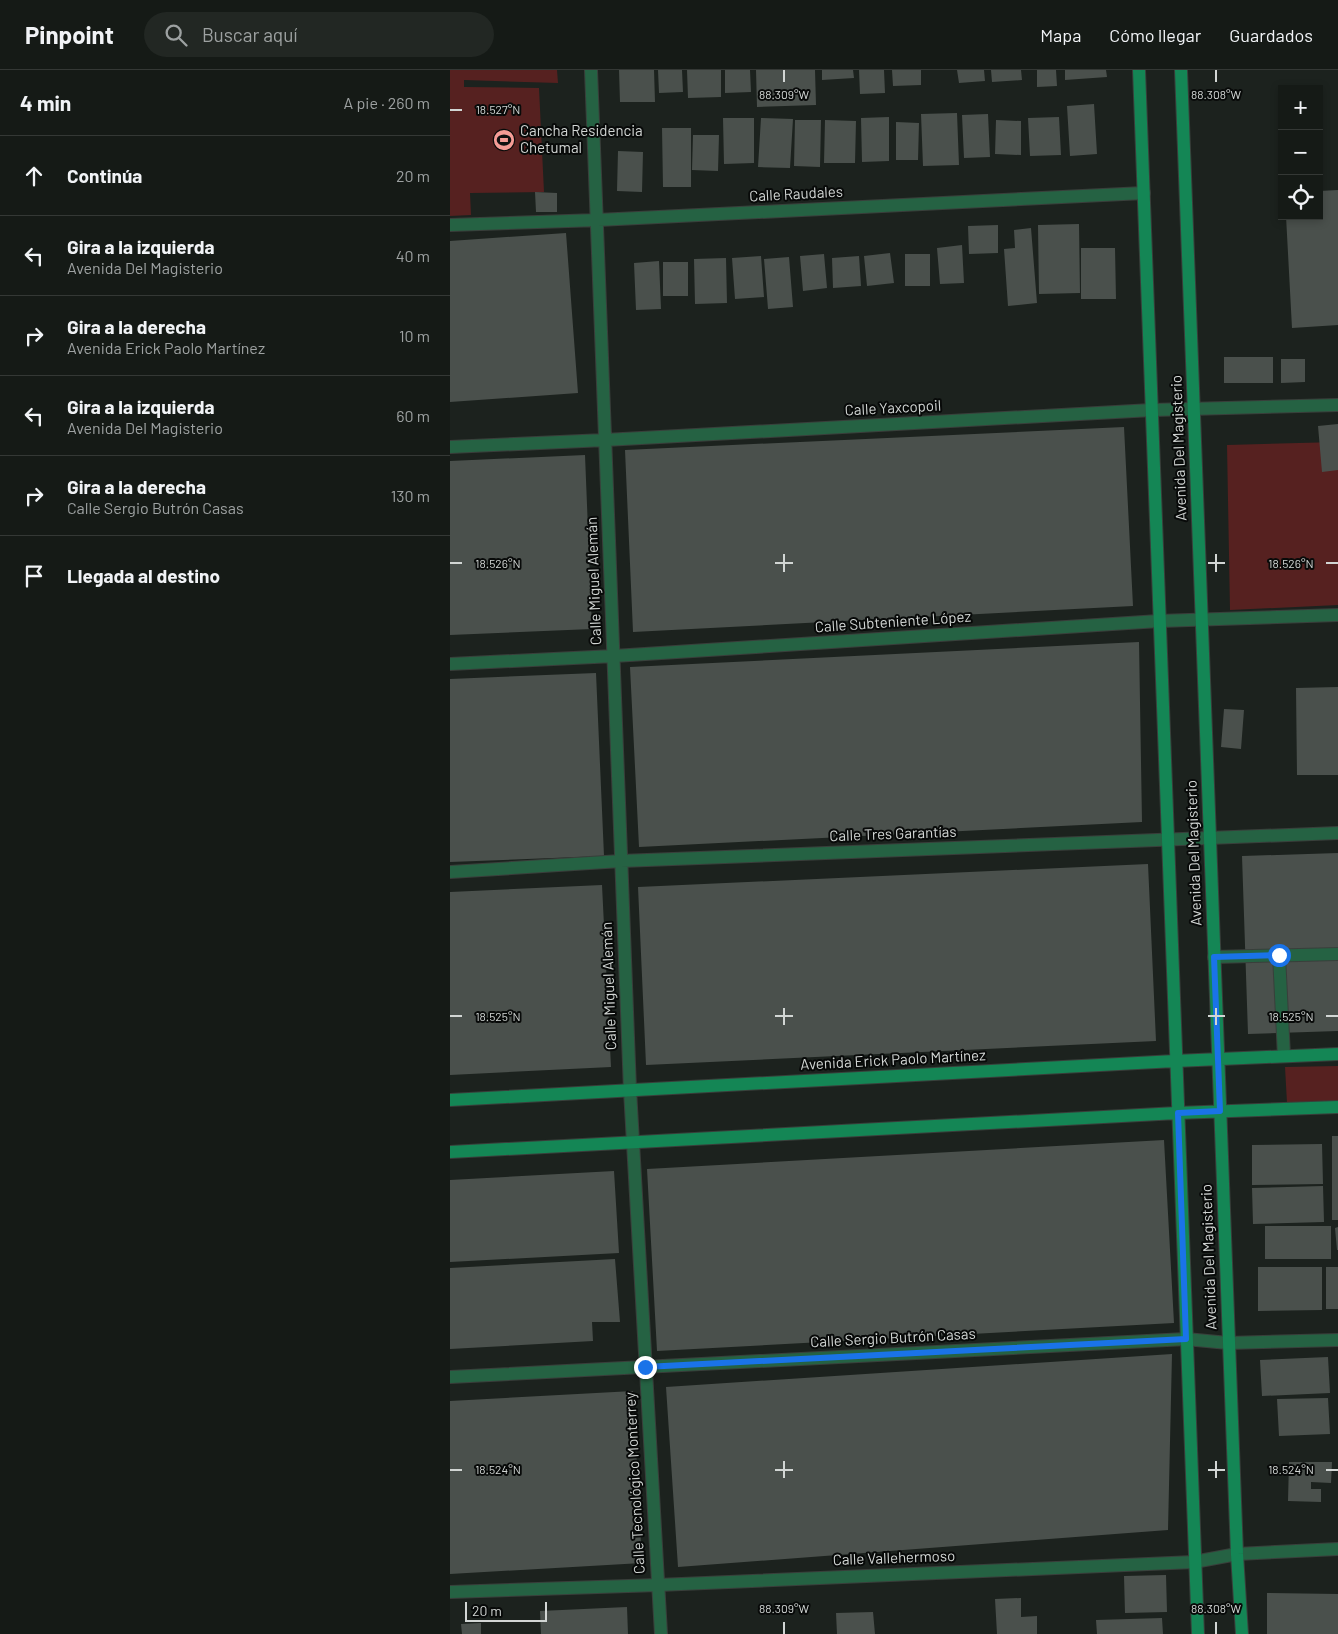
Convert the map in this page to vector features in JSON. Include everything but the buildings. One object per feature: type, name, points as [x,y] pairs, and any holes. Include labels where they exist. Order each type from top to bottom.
[{"type":"street","name":"Calle Miguel Alemán","points":[[591,70],[630,1090]]},
{"type":"street","name":"Avenida Del Magisterio","points":[[1139,70],[1198,1634]]},
{"type":"street","name":"Avenida Del Magisterio","points":[[1181,70],[1228,1343],[1242,1634]]},
{"type":"street","name":"Calle Raudales","points":[[450,225],[598,220],[1144,193]]},
{"type":"street","name":"Calle Yaxcopoil","points":[[450,447],[1152,410],[1338,405]]},
{"type":"street","name":"Calle Subteniente López","points":[[450,664],[614,656],[1159,621],[1338,615]]},
{"type":"street","name":"Calle Tres Garantías","points":[[450,872],[620,861],[1338,833]]},
{"type":"street","points":[[1214,957],[1338,954]]},
{"type":"street","points":[[1279,955],[1284,1056]]},
{"type":"street","name":"Avenida Erick Paolo Martínez","points":[[450,1100],[1338,1054]]},
{"type":"street","name":"Calle Tecnológico Monterrey","points":[[630,1090],[661,1634]]},
{"type":"street","points":[[450,1152],[1338,1106]]},
{"type":"street","name":"Calle Sergio Butrón Casas","points":[[450,1377],[1186,1339],[1228,1343],[1338,1340]]},
{"type":"street","name":"Calle Vallehermoso","points":[[450,1592],[1194,1562],[1237,1554],[1338,1550]]},
{"type":"shaded area","name":"Cancha Residencia Chetumal","points":[[450,70],[557,70],[558,83],[464,80],[464,87],[539,88],[544,192],[470,193],[471,215],[450,216]]},
{"type":"shaded area","points":[[1338,442],[1338,605],[1230,610],[1227,445]]},
{"type":"shaded area","points":[[1338,1066],[1338,1102],[1287,1103],[1285,1067]]},
{"type":"place","name":"Cancha Residencia Chetumal","points":[[504,140]]},
{"type":"route","points":[[645,1367],[1186,1339],[1178,1113],[1220,1111],[1214,957],[1279,955]]}]
